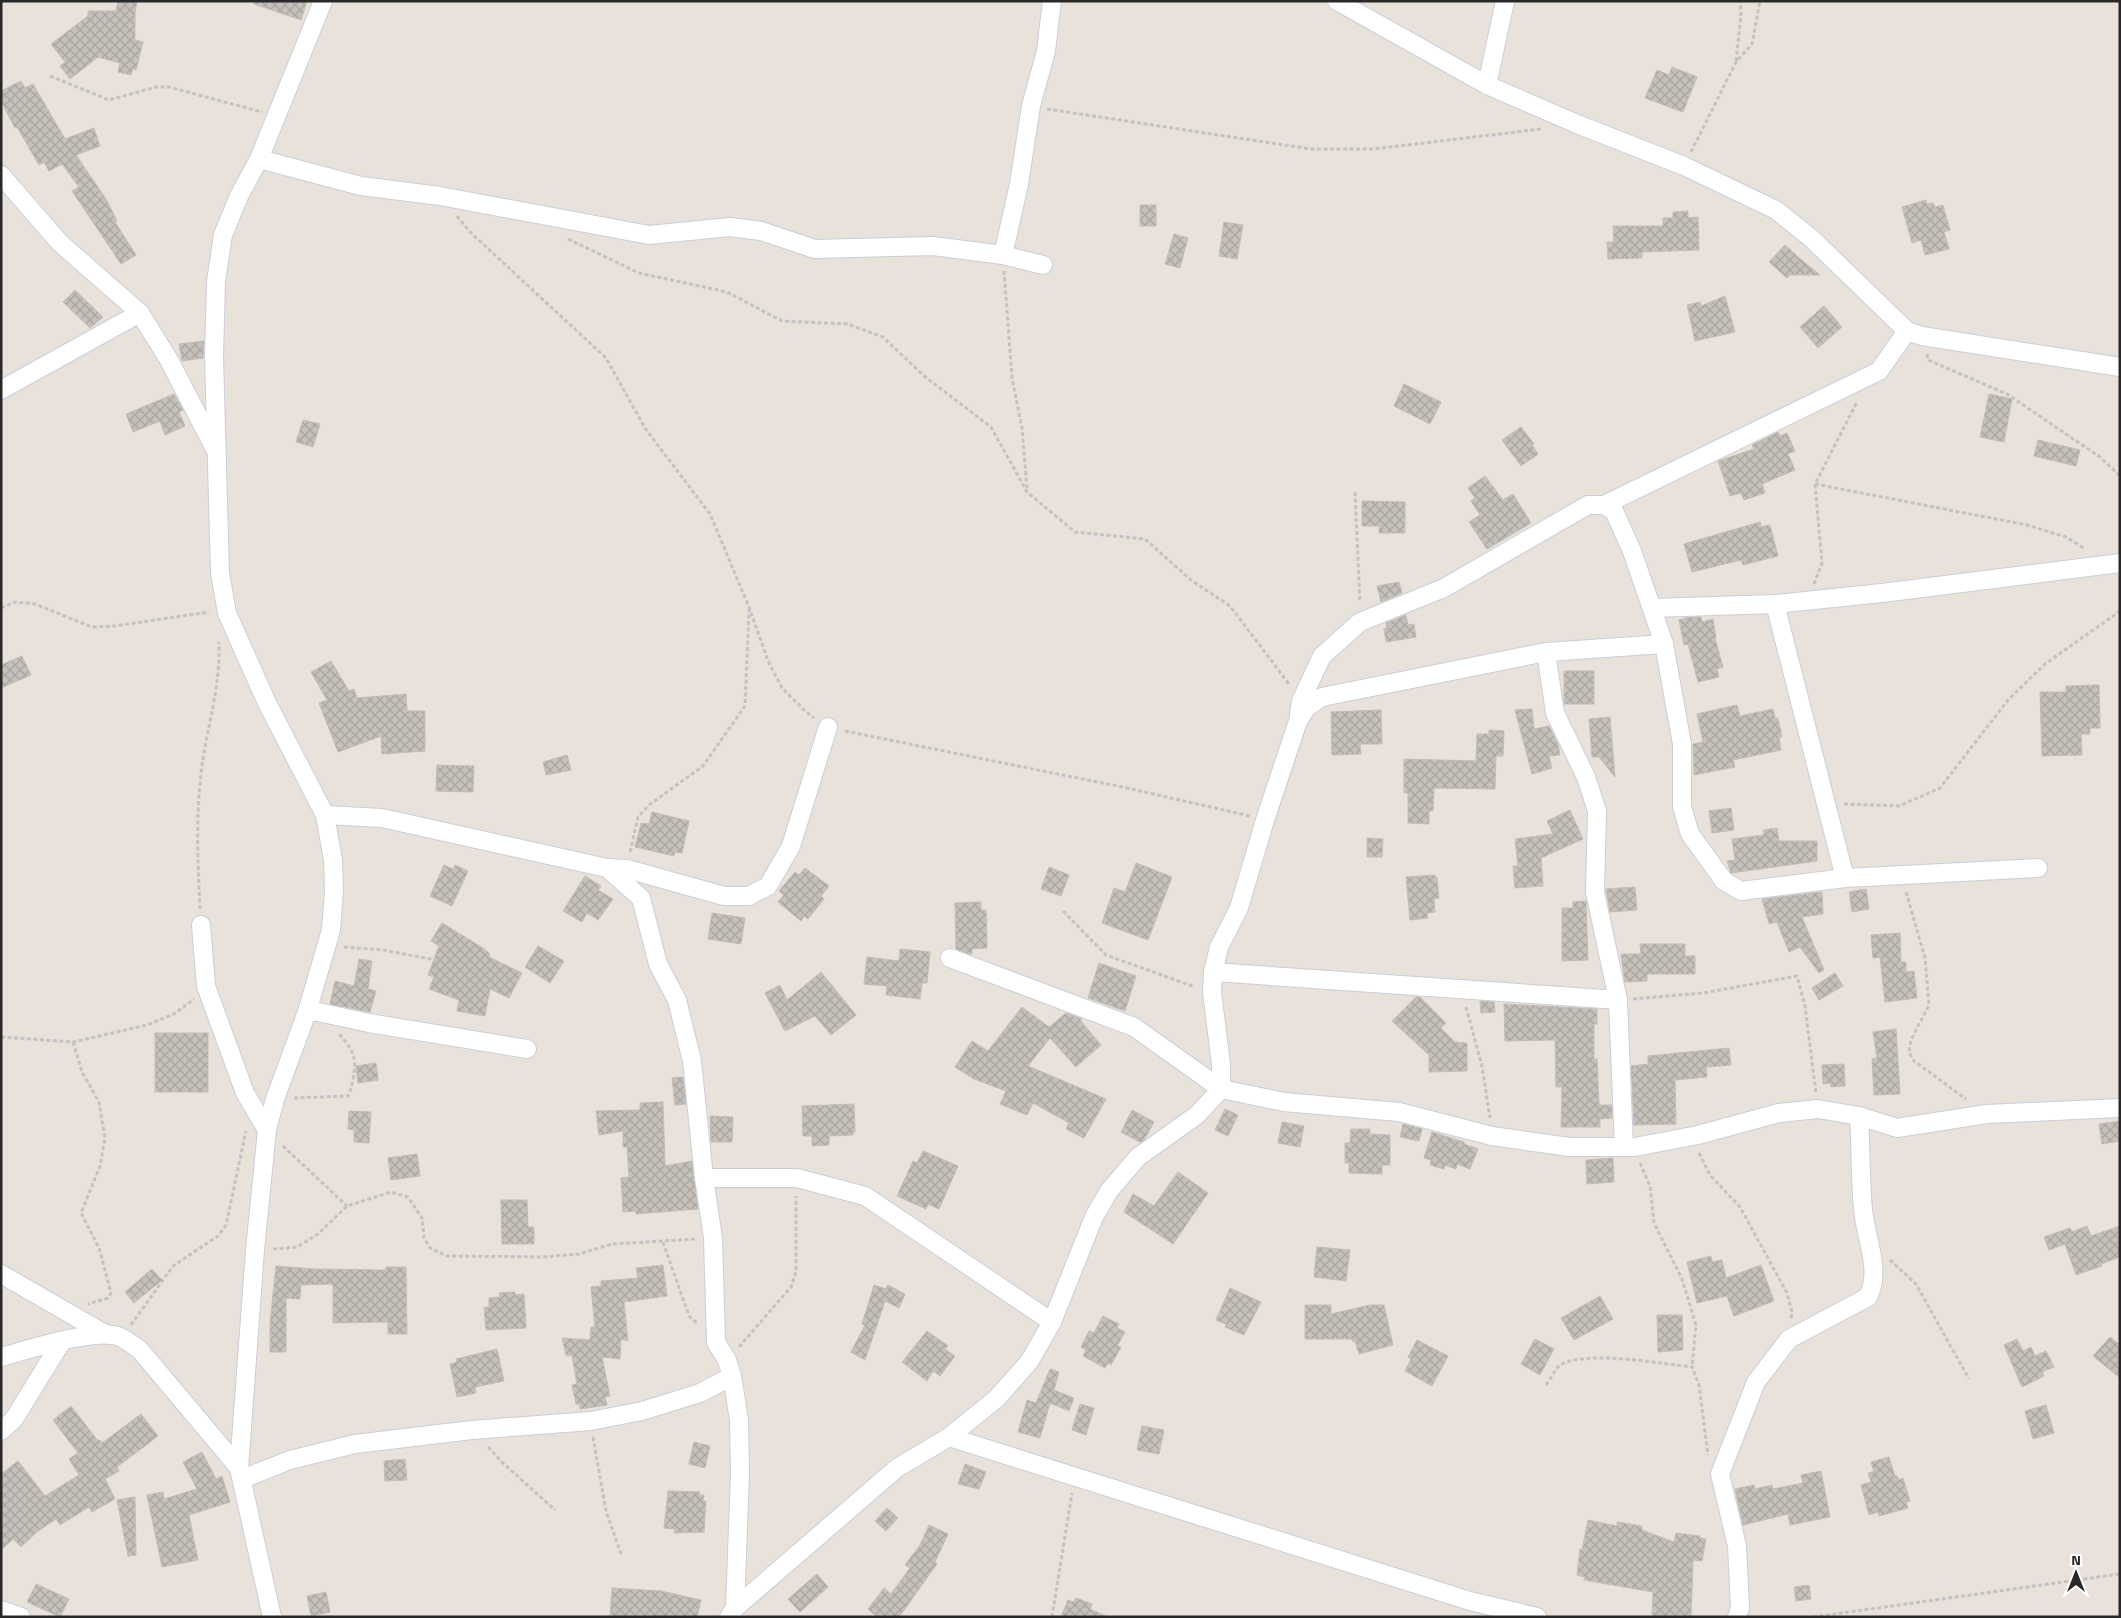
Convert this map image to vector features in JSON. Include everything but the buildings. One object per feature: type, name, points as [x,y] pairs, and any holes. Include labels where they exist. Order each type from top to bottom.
[{"type":"street","points":[[272,1617],[241,1473],[255,1250],[267,1130],[275,1099],[312,1012],[331,930],[334,891],[333,860],[325,815],[267,702],[227,613],[220,573],[214,356],[216,282],[223,235],[239,196],[259,159],[323,1]]},
{"type":"street","points":[[1003,255],[1019,184],[1031,106],[1046,51],[1052,1]]},
{"type":"street","points":[[1337,1],[1487,84],[1577,124],[1684,166],[1776,210],[1811,238],[1914,334],[2120,367]]},
{"type":"street","points":[[1487,84],[1505,1]]},
{"type":"street","points":[[259,159],[361,186],[440,196],[649,235],[730,227],[761,230],[815,249],[933,246],[1003,255],[1043,266]]},
{"type":"street","points":[[2,179],[60,243],[140,313],[169,360],[216,452]]},
{"type":"street","points":[[1,390],[140,313]]},
{"type":"street","points":[[732,1612],[897,1468],[949,1437],[996,1399],[1029,1362],[1052,1322],[1094,1217],[1109,1190],[1138,1157],[1197,1115],[1220,1089],[1221,1064],[1212,992],[1213,972],[1219,947],[1239,908],[1265,820],[1298,721],[1302,701],[1322,656],[1360,622],[1444,588],[1588,505],[1604,505],[1879,371],[1914,334]]},
{"type":"street","points":[[1604,505],[1614,511],[1632,551],[1664,644],[1682,744],[1682,807],[1690,834],[1724,881],[1740,891],[1845,878],[2038,868]]},
{"type":"street","points":[[1652,608],[1775,604],[1882,593],[2114,563]]},
{"type":"street","points":[[1775,604],[1845,878]]},
{"type":"street","points":[[1298,721],[1307,707],[1322,697],[1546,652],[1664,644]]},
{"type":"street","points":[[1546,652],[1554,713],[1586,777],[1597,811],[1595,892],[1618,1000],[1630,1147]]},
{"type":"street","points":[[325,815],[382,818],[607,868],[627,869],[724,896],[749,896],[768,886],[791,846],[828,727]]},
{"type":"street","points":[[607,868],[641,898],[658,964],[677,1000],[692,1061],[704,1178],[713,1238],[716,1342],[730,1368],[739,1420],[740,1473],[732,1612]]},
{"type":"street","points":[[201,925],[206,986],[252,1106],[267,1130]]},
{"type":"street","points":[[950,958],[1134,1027],[1220,1089],[1284,1102],[1399,1112],[1492,1136],[1569,1147],[1630,1147],[1698,1135],[1779,1113],[1818,1109],[1859,1116],[1897,1128],[1987,1114],[2120,1108]]},
{"type":"street","points":[[1213,972],[1461,991],[1618,1000]]},
{"type":"street","points":[[312,1012],[370,1024],[527,1049]]},
{"type":"street","points":[[1737,1617],[1740,1608],[1737,1546],[1720,1474],[1756,1382],[1789,1339],[1868,1297],[1873,1288],[1873,1266],[1863,1211],[1859,1116]]},
{"type":"street","points":[[704,1178],[796,1178],[865,1196],[1052,1322]]},
{"type":"street","points":[[1,1274],[140,1350],[241,1473]]},
{"type":"street","points":[[1,1358],[62,1341],[113,1335]]},
{"type":"street","points":[[1,1431],[14,1419],[62,1341]]},
{"type":"street","points":[[241,1473],[355,1444],[472,1430],[591,1421],[642,1411],[700,1392],[730,1368]]},
{"type":"street","points":[[949,1437],[1075,1475],[1452,1596],[1537,1617]]},
{"type":"street","points":[[1,1610],[21,1617]]},
{"type":"path","points":[[1736,62],[1741,16],[1740,1]]},
{"type":"path","points":[[1684,166],[1736,62],[1752,44],[1760,1]]},
{"type":"path","points":[[50,76],[109,100],[156,87],[169,87],[277,116]]},
{"type":"path","points":[[1031,106],[1311,149],[1374,149],[1548,128]]},
{"type":"path","points":[[440,196],[469,231],[606,358],[645,428],[710,514],[749,606],[768,661],[782,688],[804,710],[828,727],[1127,788],[1265,820]]},
{"type":"path","points":[[564,236],[638,273],[727,292],[782,321],[847,324],[883,337],[924,376],[991,427],[1027,492],[1075,532],[1145,539],[1191,580],[1230,606],[1302,701]]},
{"type":"path","points":[[1003,255],[1012,378],[1022,428],[1027,492]]},
{"type":"path","points":[[1914,334],[1928,360],[2007,394],[2100,457],[2120,476]]},
{"type":"path","points":[[1808,600],[1822,564],[1815,484],[1858,400]]},
{"type":"path","points":[[1815,484],[2027,525],[2066,537],[2114,563]]},
{"type":"path","points":[[1355,492],[1361,596],[1360,622]]},
{"type":"path","points":[[1,608],[15,602],[36,604],[92,627],[114,626],[218,610],[227,613]]},
{"type":"path","points":[[627,869],[638,817],[649,805],[703,766],[745,706],[749,606]]},
{"type":"path","points":[[1826,803],[1898,806],[1940,788],[2008,700],[2045,664],[2120,612]]},
{"type":"path","points":[[201,925],[197,851],[200,782],[220,666],[219,638]]},
{"type":"path","points":[[1902,875],[1925,958],[1929,1005],[1911,1040],[1909,1052],[1914,1061],[1987,1114]]},
{"type":"path","points":[[1062,911],[1106,954],[1212,992]]},
{"type":"path","points":[[326,945],[383,950],[435,960]]},
{"type":"path","points":[[1618,1000],[1703,993],[1797,976],[1805,1006],[1818,1109]]},
{"type":"path","points":[[1,1037],[73,1042],[147,1025],[174,1014],[192,1001],[206,986]]},
{"type":"path","points":[[1461,991],[1482,1066],[1492,1136]]},
{"type":"path","points":[[275,1099],[348,1096],[351,1091],[354,1058],[345,1042],[312,1012]]},
{"type":"path","points":[[65,1310],[108,1298],[111,1293],[99,1248],[81,1212],[100,1166],[105,1138],[99,1102],[82,1072],[73,1042]]},
{"type":"path","points":[[113,1335],[140,1314],[173,1266],[218,1236],[226,1225],[252,1106]]},
{"type":"path","points":[[267,1130],[347,1206]]},
{"type":"path","points":[[1698,1135],[1698,1150],[1710,1176],[1740,1207],[1787,1294],[1792,1312],[1789,1339]]},
{"type":"path","points":[[1630,1147],[1650,1186],[1654,1223],[1682,1279],[1696,1325],[1692,1367],[1699,1385],[1708,1458],[1720,1474]]},
{"type":"path","points":[[730,1368],[791,1287],[796,1272],[796,1178]]},
{"type":"path","points":[[255,1250],[297,1246],[318,1234],[347,1206],[390,1192],[408,1197],[422,1218],[424,1238],[430,1248],[447,1256],[544,1257],[579,1254],[612,1244],[713,1238]]},
{"type":"path","points":[[663,1242],[689,1316],[716,1342]]},
{"type":"path","points":[[1886,1256],[1916,1284],[1969,1379]]},
{"type":"path","points":[[1546,1385],[1559,1366],[1579,1359],[1629,1359],[1692,1367]]},
{"type":"path","points":[[591,1421],[595,1459],[606,1511],[621,1554]]},
{"type":"path","points":[[472,1430],[504,1464],[555,1510]]},
{"type":"path","points":[[1052,1617],[1075,1475]]},
{"type":"path","points":[[1813,1617],[2120,1574]]}]
